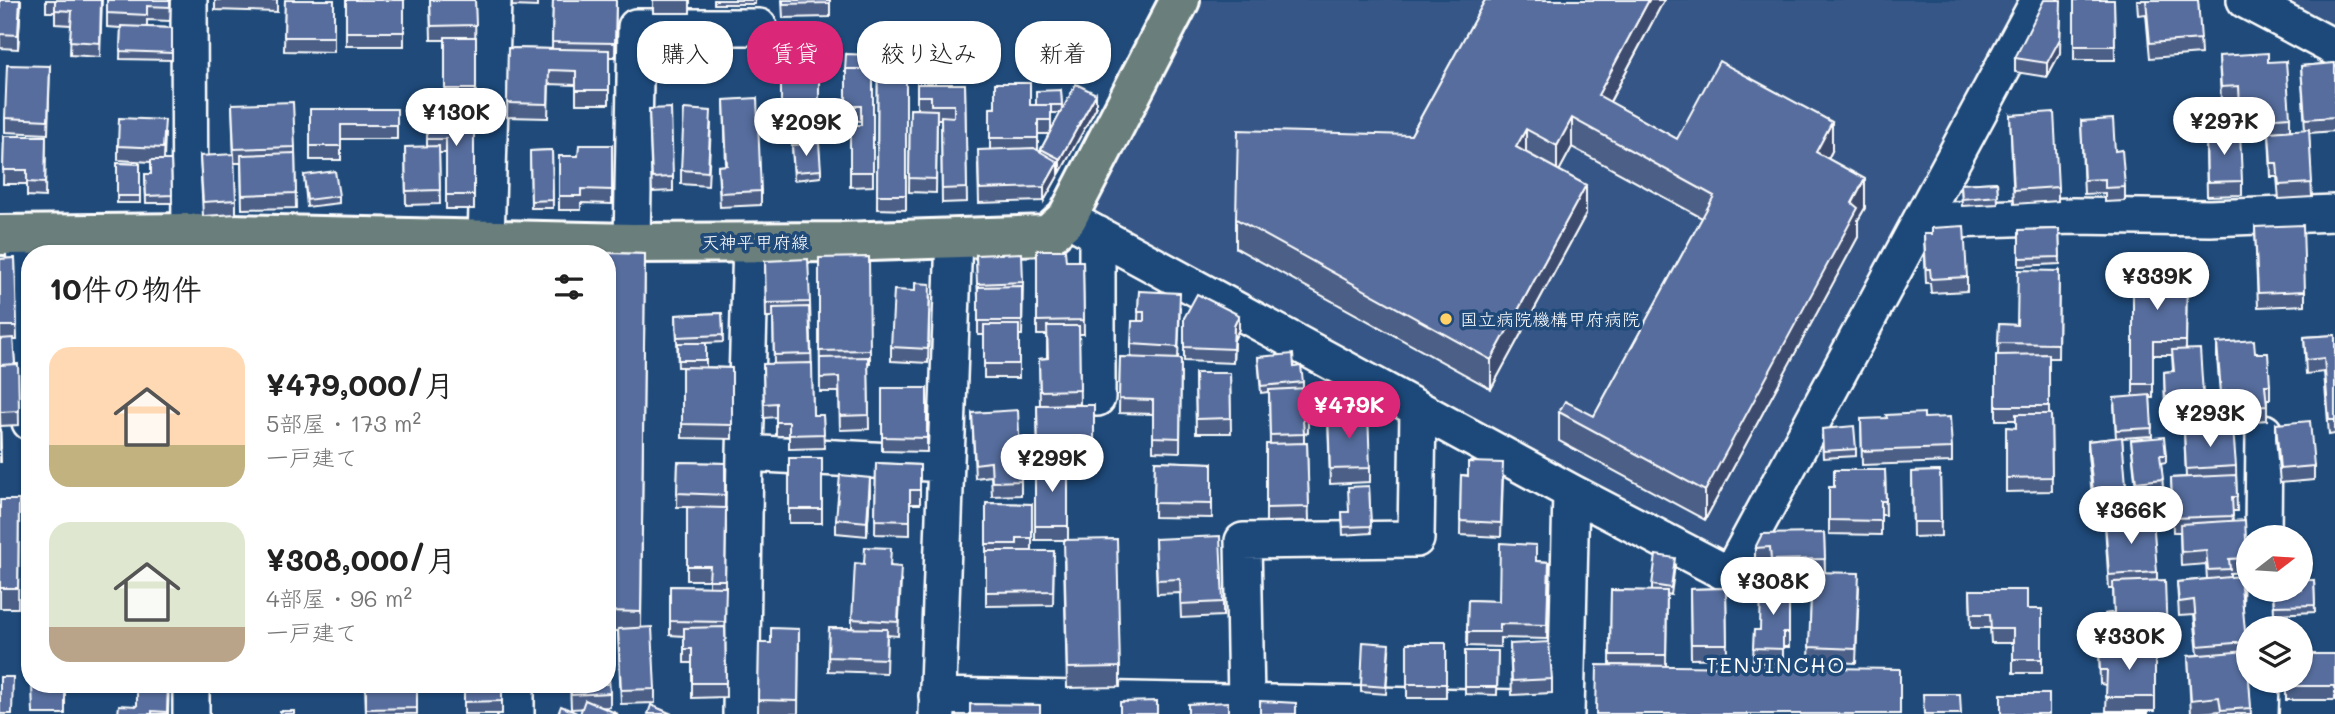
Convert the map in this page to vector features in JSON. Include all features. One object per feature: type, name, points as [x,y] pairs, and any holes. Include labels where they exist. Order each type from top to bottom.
[{"type":"main road","points":[[1082,226],[1180,0]]},
{"type":"main road","name":"天神平甲府線","points":[[12,235],[190,243],[507,245],[841,242],[1048,235],[1082,226]]},
{"type":"street","points":[[189,0],[190,243]]},
{"type":"street","points":[[493,0],[507,245]]},
{"type":"street","points":[[1082,226],[1571,492],[1730,575],[2039,0]]},
{"type":"street","points":[[2245,0],[2335,48]]},
{"type":"street","points":[[632,243],[636,27],[747,27]]},
{"type":"street","points":[[1922,221],[2073,216],[2210,218],[2335,214]]},
{"type":"street","points":[[1082,226],[1097,398]]},
{"type":"street","points":[[12,235],[21,328]]},
{"type":"street","points":[[954,237],[937,705],[1097,707],[1246,702],[1566,712],[1571,492]]},
{"type":"street","points":[[741,714],[751,242]]},
{"type":"street","points":[[1246,702],[1243,541],[1416,539],[1418,409]]},
{"type":"street","points":[[2263,525],[2264,432]]},
{"type":"street","points":[[745,453],[946,464]]},
{"type":"street","points":[[191,693],[191,714]]},
{"type":"street","points":[[516,693],[516,714]]},
{"type":"street","points":[[2260,714],[2261,693]]},
{"type":"shaded area","points":[[1180,0],[2039,0],[1730,575],[1067,218]]},
{"type":"shaded area","points":[[2274,0],[2335,0],[2335,34]]},
{"type":"building","points":[[0,0],[20,0],[18,35],[0,34]]},
{"type":"building","points":[[55,0],[101,0],[100,43],[70,41],[72,11],[55,10]]},
{"type":"building","points":[[107,0],[170,0],[170,7],[147,6],[147,15],[107,13]]},
{"type":"building","points":[[285,0],[334,0],[334,37],[284,37]]},
{"type":"building","points":[[346,0],[404,0],[404,32],[346,32]]},
{"type":"building","points":[[430,0],[475,0],[476,25],[431,26]]},
{"type":"building","points":[[553,0],[616,0],[615,43],[552,42]]},
{"type":"building","points":[[783,0],[830,0],[830,3],[783,4]]},
{"type":"building","name":"国立病院機構甲府病院","points":[[1485,0],[1649,0],[1598,95],[1677,139],[1719,61],[1832,122],[1816,152],[1865,179],[1852,203],[1858,208],[1705,491],[1559,412],[1565,401],[1594,416],[1714,196],[1572,118],[1557,146],[1526,129],[1516,147],[1586,185],[1491,360],[1236,219],[1238,130],[1411,135]]},
{"type":"building","points":[[2044,0],[2061,0],[2060,39],[2047,63],[2015,58]]},
{"type":"building","points":[[2074,0],[2114,0],[2115,46],[2074,46]]},
{"type":"building","points":[[2146,0],[2198,0],[2201,39],[2150,43]]},
{"type":"building","points":[[121,26],[172,28],[172,53],[120,51]]},
{"type":"building","points":[[445,37],[476,37],[476,89],[445,89]]},
{"type":"building","points":[[508,48],[609,50],[609,90],[576,90],[576,71],[549,70],[548,104],[507,103]]},
{"type":"building","points":[[2268,53],[2268,62],[2286,61],[2290,117],[2246,120],[2245,108],[2240,108],[2239,86],[2221,87],[2219,56]]},
{"type":"building","points":[[846,54],[857,54],[857,69],[845,71]]},
{"type":"building","points":[[2335,63],[2335,117],[2305,119],[2301,66]]},
{"type":"building","points":[[7,65],[50,66],[48,120],[5,118]]},
{"type":"building","points":[[846,69],[857,69],[857,84],[873,84],[873,172],[850,172],[850,125],[861,125],[861,106],[846,106]]},
{"type":"building","points":[[781,84],[819,84],[819,127],[781,127]]},
{"type":"building","points":[[878,84],[906,84],[906,195],[877,195]]},
{"type":"building","points":[[917,84],[965,84],[967,188],[942,189],[941,116],[954,117],[954,105],[931,105],[931,96],[917,96]]},
{"type":"building","points":[[995,84],[1030,84],[1030,105],[1051,105],[1051,120],[1038,120],[1038,138],[990,138],[990,108],[995,108]]},
{"type":"building","points":[[1076,84],[1096,94],[1060,159],[1041,149]]},
{"type":"building","points":[[1061,90],[1062,105],[1036,105],[1036,91]]},
{"type":"building","points":[[757,98],[761,191],[720,193],[718,166],[727,165],[724,100]]},
{"type":"building","points":[[293,102],[295,147],[234,149],[232,104]]},
{"type":"building","points":[[671,108],[673,177],[652,178],[649,109]]},
{"type":"building","points":[[310,109],[397,109],[397,125],[341,125],[341,146],[310,146]]},
{"type":"building","points":[[684,109],[711,111],[708,172],[681,170]]},
{"type":"building","points":[[910,109],[937,110],[936,179],[909,178]]},
{"type":"building","points":[[427,112],[474,112],[474,195],[446,195],[446,139],[427,139]]},
{"type":"building","points":[[2054,112],[2058,187],[2014,190],[2010,115]]},
{"type":"building","points":[[119,118],[165,120],[163,148],[118,146]]},
{"type":"building","points":[[2113,119],[2115,151],[2122,150],[2125,187],[2105,188],[2105,179],[2084,180],[2081,121]]},
{"type":"building","points":[[2309,129],[2312,183],[2279,185],[2277,163],[2271,163],[2269,132]]},
{"type":"building","points":[[2240,132],[2242,181],[2207,182],[2206,134]]},
{"type":"building","points":[[4,136],[46,136],[45,183],[27,182],[27,170],[3,170]]},
{"type":"building","points":[[819,143],[821,170],[794,172],[792,145]]},
{"type":"building","points":[[579,145],[612,145],[612,190],[581,189],[581,196],[559,196],[559,156],[578,156]]},
{"type":"building","points":[[439,146],[440,190],[406,191],[405,147]]},
{"type":"building","points":[[1034,148],[1058,162],[1044,187],[979,189],[978,150]]},
{"type":"building","points":[[552,150],[553,200],[531,201],[530,151]]},
{"type":"building","points":[[295,153],[296,193],[242,195],[241,155]]},
{"type":"building","points":[[234,154],[236,200],[203,202],[200,156]]},
{"type":"building","points":[[151,160],[171,160],[172,195],[146,196],[145,174],[151,174]]},
{"type":"building","points":[[117,163],[140,164],[140,196],[117,196]]},
{"type":"building","points":[[335,171],[339,196],[307,200],[304,175]]},
{"type":"building","points":[[1997,182],[1998,196],[1962,199],[1961,184]]},
{"type":"building","points":[[2303,225],[2305,291],[2258,293],[2255,227]]},
{"type":"building","points":[[1964,226],[1967,277],[1931,279],[1930,269],[1926,269],[1924,234],[1932,234],[1932,228]]},
{"type":"building","points":[[2059,229],[2060,257],[2019,258],[2019,230]]},
{"type":"building","points":[[1037,250],[1065,250],[1066,261],[1083,261],[1084,320],[1037,321]]},
{"type":"building","points":[[616,253],[645,254],[641,612],[616,611]]},
{"type":"building","points":[[1022,253],[1023,282],[977,284],[976,255]]},
{"type":"building","points":[[869,257],[870,350],[819,351],[819,258]]},
{"type":"building","points":[[15,258],[17,326],[0,326],[0,259]]},
{"type":"building","points":[[808,259],[810,302],[766,303],[765,261]]},
{"type":"building","points":[[2150,261],[2187,261],[2186,341],[2153,341],[2153,384],[2133,384],[2133,269],[2150,269]]},
{"type":"building","points":[[2018,270],[2059,271],[2058,344],[1998,343],[1999,324],[2017,325]]},
{"type":"building","points":[[915,283],[930,284],[928,349],[891,347],[894,290],[915,291]]},
{"type":"building","points":[[1022,286],[1022,321],[978,321],[978,287]]},
{"type":"building","points":[[1139,291],[1180,293],[1178,347],[1131,344],[1132,321],[1144,321],[1144,312],[1138,312]]},
{"type":"building","points":[[1197,294],[1239,315],[1234,326],[1233,349],[1184,347],[1184,318]]},
{"type":"building","points":[[809,307],[811,354],[774,355],[773,308]]},
{"type":"building","points":[[722,313],[723,335],[677,337],[676,315]]},
{"type":"building","points":[[984,325],[1019,325],[1019,364],[984,364]]},
{"type":"building","points":[[1047,326],[1079,326],[1080,390],[1040,391],[1039,359],[1048,358]]},
{"type":"building","points":[[2335,335],[2335,420],[2329,420],[2324,358],[2306,360],[2304,337]]},
{"type":"building","points":[[13,338],[15,364],[0,365],[0,339]]},
{"type":"building","points":[[2254,340],[2255,353],[2268,353],[2270,385],[2265,385],[2267,406],[2240,408],[2239,390],[2221,392],[2217,343]]},
{"type":"building","points":[[678,343],[706,343],[706,360],[678,360]]},
{"type":"building","points":[[2200,349],[2204,409],[2186,410],[2186,396],[2165,397],[2164,372],[2174,371],[2172,350]]},
{"type":"building","points":[[1293,354],[1294,367],[1301,366],[1303,382],[1261,386],[1258,357]]},
{"type":"building","points":[[2049,354],[2049,406],[1996,406],[1996,355]]},
{"type":"building","points":[[868,357],[869,415],[840,416],[839,377],[820,378],[820,358]]},
{"type":"building","points":[[1120,357],[1181,359],[1180,438],[1153,437],[1153,400],[1119,399]]},
{"type":"building","points":[[812,363],[813,415],[823,415],[824,434],[789,435],[789,422],[776,422],[776,403],[764,404],[763,364]]},
{"type":"building","points":[[18,364],[19,411],[0,412],[0,365]]},
{"type":"building","points":[[682,367],[732,368],[732,425],[682,424]]},
{"type":"building","points":[[1195,373],[1230,373],[1231,418],[1196,419]]},
{"type":"building","points":[[882,388],[927,388],[927,438],[882,437]]},
{"type":"building","points":[[1307,388],[1308,419],[1303,420],[1304,434],[1270,435],[1269,390]]},
{"type":"building","points":[[2150,395],[2152,428],[2116,430],[2114,398]]},
{"type":"building","points":[[1037,405],[1094,405],[1094,446],[1038,447]]},
{"type":"building","points":[[1018,410],[1021,481],[992,482],[991,462],[975,464],[972,413]]},
{"type":"building","points":[[1368,412],[1370,468],[1330,469],[1328,414]]},
{"type":"building","points":[[1924,413],[1924,418],[1950,417],[1952,448],[1862,451],[1861,419]]},
{"type":"building","points":[[2016,414],[2051,414],[2052,477],[2006,478],[2006,427],[2016,428]]},
{"type":"building","points":[[2310,421],[2314,466],[2280,469],[2276,424]]},
{"type":"building","points":[[1854,426],[1856,449],[1823,451],[1822,429]]},
{"type":"building","points":[[2233,428],[2236,466],[2186,469],[2184,431]]},
{"type":"building","points":[[2122,437],[2128,509],[2095,512],[2088,441]]},
{"type":"building","points":[[2164,437],[2166,455],[2160,455],[2163,479],[2136,482],[2131,440]]},
{"type":"building","points":[[1307,443],[1309,507],[1266,508],[1266,444]]},
{"type":"building","points":[[789,458],[822,458],[822,509],[789,509]]},
{"type":"building","points":[[1155,461],[1212,463],[1212,504],[1154,503]]},
{"type":"building","points":[[678,462],[725,463],[725,495],[677,493]]},
{"type":"building","points":[[1068,462],[1068,526],[1035,526],[1035,463]]},
{"type":"building","points":[[1468,462],[1503,463],[1501,523],[1460,521],[1461,475],[1468,476]]},
{"type":"building","points":[[876,463],[920,465],[920,490],[910,490],[910,521],[875,520]]},
{"type":"building","points":[[1834,470],[1885,470],[1886,501],[1881,501],[1881,521],[1829,520],[1829,487],[1834,487]]},
{"type":"building","points":[[1940,471],[1941,522],[1913,522],[1912,472]]},
{"type":"building","points":[[840,475],[870,478],[867,522],[836,519]]},
{"type":"building","points":[[2236,475],[2237,497],[2232,497],[2233,516],[2173,518],[2171,478]]},
{"type":"building","points":[[1369,486],[1371,526],[1343,527],[1342,512],[1349,512],[1348,487]]},
{"type":"building","points":[[0,500],[19,500],[18,588],[0,588]]},
{"type":"building","points":[[986,503],[1032,504],[1032,538],[1017,538],[1017,544],[986,544]]},
{"type":"building","points":[[687,507],[726,508],[725,580],[709,580],[710,566],[687,566]]},
{"type":"building","points":[[2153,517],[2157,572],[2109,575],[2105,521]]},
{"type":"building","points":[[2245,520],[2245,525],[2236,525],[2236,559],[2229,559],[2230,569],[2208,570],[2206,550],[2181,552],[2180,524]]},
{"type":"building","points":[[1824,533],[1825,559],[1771,560],[1770,547],[1755,548],[1762,534]]},
{"type":"building","points":[[1220,536],[1223,602],[1181,604],[1180,579],[1157,580],[1155,539]]},
{"type":"building","points":[[1117,539],[1120,667],[1067,668],[1064,540]]},
{"type":"building","points":[[1500,543],[1536,545],[1536,561],[1549,562],[1547,625],[1500,624],[1500,632],[1467,632],[1468,600],[1499,601]]},
{"type":"building","points":[[865,547],[891,548],[890,566],[901,567],[898,622],[852,619],[855,563],[864,564]]},
{"type":"building","points":[[986,551],[1054,551],[1053,591],[986,592]]},
{"type":"building","points":[[1656,555],[1675,558],[1671,588],[1652,585]]},
{"type":"building","points":[[1812,572],[1859,573],[1856,649],[1809,647]]},
{"type":"building","points":[[2236,576],[2236,602],[2242,602],[2244,616],[2236,616],[2236,643],[2198,646],[2194,600],[2179,602],[2177,582]]},
{"type":"building","points":[[2165,580],[2167,639],[2106,640],[2105,614],[2114,613],[2113,582]]},
{"type":"building","points":[[2314,580],[2315,605],[2274,606],[2274,602],[2314,602]]},
{"type":"building","points":[[1761,584],[1789,584],[1789,633],[1783,633],[1783,649],[1753,648],[1754,630],[1760,630]]},
{"type":"building","points":[[670,586],[726,587],[725,622],[670,621]]},
{"type":"building","points":[[1726,588],[1727,644],[1691,644],[1690,589]]},
{"type":"building","points":[[1611,590],[1667,591],[1666,655],[1610,655]]},
{"type":"building","points":[[1970,590],[2027,590],[2027,609],[2042,609],[2042,659],[2013,659],[2013,629],[1991,629],[1990,614],[1971,614]]},
{"type":"building","points":[[652,627],[655,689],[621,690],[618,629]]},
{"type":"building","points":[[725,627],[726,683],[692,683],[692,649],[684,649],[684,628]]},
{"type":"building","points":[[771,628],[799,629],[798,701],[758,700],[759,643],[771,643]]},
{"type":"building","points":[[829,628],[887,629],[886,659],[828,657]]},
{"type":"building","points":[[1363,642],[1389,644],[1386,687],[1361,685]]},
{"type":"building","points":[[1549,642],[1552,679],[1512,681],[1510,644]]},
{"type":"building","points":[[1407,643],[1446,643],[1446,684],[1407,684]]},
{"type":"building","points":[[2099,648],[2155,648],[2155,697],[2106,697],[2107,670],[2100,670]]},
{"type":"building","points":[[1465,651],[1498,651],[1497,687],[1465,687]]},
{"type":"building","points":[[2236,652],[2236,693],[2250,693],[2251,708],[2221,710],[2219,697],[2191,700],[2188,656]]},
{"type":"building","points":[[2313,654],[2335,654],[2335,686],[2313,686]]},
{"type":"building","points":[[1597,665],[1900,669],[1900,714],[1596,714]]},
{"type":"building","points":[[0,677],[13,677],[12,714],[0,714]]},
{"type":"building","points":[[32,693],[65,693],[65,714],[33,714]]},
{"type":"building","points":[[137,693],[168,693],[167,712],[118,714],[119,705],[137,706]]},
{"type":"building","points":[[366,693],[417,693],[417,708],[366,709]]},
{"type":"building","points":[[464,693],[502,693],[502,701],[464,702]]},
{"type":"building","points":[[571,693],[610,693],[571,695]]},
{"type":"building","points":[[1923,694],[1960,694],[1961,714],[1924,714]]},
{"type":"building","points":[[2001,694],[2049,694],[2049,714],[2001,714]]},
{"type":"building","points":[[585,700],[618,714],[580,714]]},
{"type":"building","points":[[1157,701],[1157,714],[1120,714],[1120,702]]},
{"type":"building","points":[[1260,701],[1296,703],[1296,714],[1260,714]]},
{"type":"building","points":[[1228,702],[1228,714],[1188,714],[1188,704]]},
{"type":"building","points":[[970,704],[1040,705],[1040,714],[970,714]]},
{"type":"building","points":[[651,705],[672,714],[648,714]]},
{"type":"building","points":[[561,706],[579,714],[558,714]]},
{"type":"building","points":[[280,711],[294,711],[294,714],[280,714]]},
{"type":"building","points":[[2095,713],[2148,714],[2095,714]]},
{"type":"place","name":"国立病院機構甲府病院","points":[[1446,319]]},
{"type":"district","name":"TENJINCHO","points":[[1776,664]]}]
